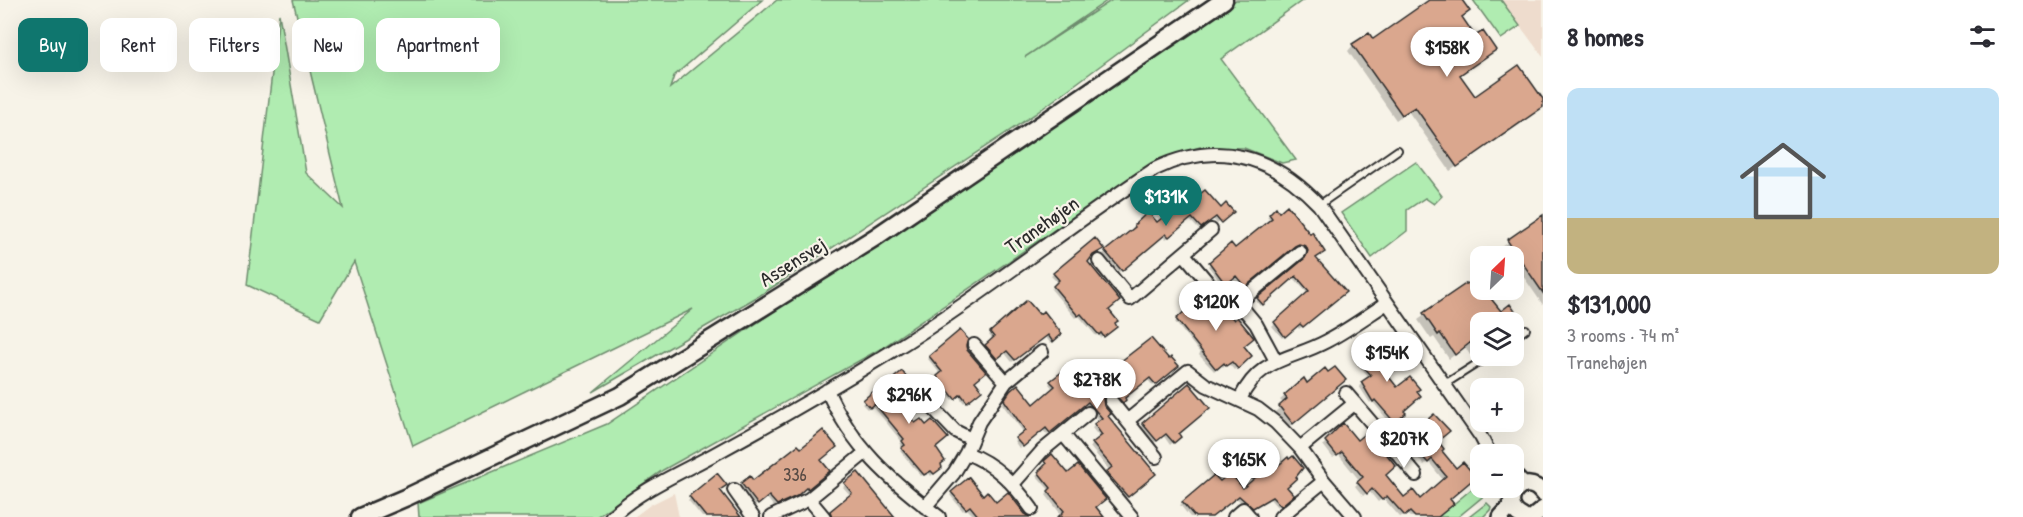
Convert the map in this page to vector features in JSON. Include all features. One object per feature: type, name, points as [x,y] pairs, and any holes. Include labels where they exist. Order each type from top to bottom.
[{"type":"main road","name":"Assensvej","points":[[360,517],[620,396],[874,238],[1224,0]]},
{"type":"street","name":"Tranehøjen","points":[[611,517],[656,484],[732,444],[890,353],[953,312],[1136,182],[1168,163],[1196,156],[1217,155],[1262,162],[1282,172],[1304,189],[1319,205],[1485,444]]},
{"type":"street","points":[[1099,261],[1130,299],[1211,230]]},
{"type":"street","points":[[1238,305],[1300,252]]},
{"type":"street","points":[[1184,254],[1210,285],[1224,298],[1238,305],[1256,324],[1276,361]]},
{"type":"street","points":[[1240,399],[1248,383],[1276,361],[1325,343],[1387,303]]},
{"type":"street","points":[[974,345],[1006,382]]},
{"type":"street","points":[[925,507],[954,473],[987,408],[1006,382],[1042,352]]},
{"type":"street","points":[[1127,420],[1188,371],[1206,385],[1223,394],[1258,408],[1276,423],[1300,448],[1324,481],[1355,517]]},
{"type":"street","points":[[912,386],[955,431],[971,439]]},
{"type":"street","points":[[827,390],[837,413],[865,453],[905,491],[939,517]]},
{"type":"street","points":[[1346,393],[1416,475]]},
{"type":"street","points":[[1111,401],[1156,457]]},
{"type":"street","points":[[1300,448],[1355,403]]},
{"type":"street","points":[[1013,484],[1042,451],[1088,412]]},
{"type":"street","points":[[1063,434],[1132,517]]},
{"type":"street","name":"Tranehøjen","points":[[1481,437],[1488,444]]},
{"type":"street","points":[[771,517],[809,499],[865,453]]},
{"type":"street","points":[[966,453],[983,459],[1013,484],[1032,509]]},
{"type":"street","points":[[1280,517],[1324,481]]},
{"type":"street","points":[[1501,517],[1516,507],[1515,491],[1537,486]]},
{"type":"street","points":[[734,490],[753,517]]},
{"type":"street","points":[[809,499],[824,517]]},
{"type":"street","points":[[1533,517],[1543,509]]},
{"type":"street","points":[[1234,517],[1243,510],[1250,517]]},
{"type":"lane","points":[[1319,205],[1398,150]]},
{"type":"lane","points":[[1445,384],[1473,366]]},
{"type":"shaded area","points":[[1501,0],[1543,0],[1543,57]]},
{"type":"shaded area","points":[[674,493],[679,517],[634,517],[650,505]]},
{"type":"green space","points":[[293,0],[762,0],[674,76],[670,88],[777,0],[1108,0],[1025,57],[1112,0],[1189,0],[1035,114],[762,294],[593,392],[693,309],[413,446],[354,262],[320,319],[247,285],[272,72],[280,72],[280,20],[306,173],[343,208],[310,72],[364,72],[364,18],[297,18]]},
{"type":"green space","points":[[1236,0],[1303,0],[1221,59],[1296,160],[1282,163],[1244,148],[1200,147],[1155,161],[882,348],[663,470],[596,517],[419,517],[418,503],[607,424]]},
{"type":"green space","points":[[1473,0],[1501,0],[1520,26],[1501,39]]},
{"type":"green space","points":[[1416,162],[1442,196],[1434,204],[1425,198],[1407,210],[1407,231],[1372,258],[1341,213]]},
{"type":"green space","points":[[1470,490],[1470,498],[1481,498],[1458,517],[1438,517]]},
{"type":"green space","points":[[1487,503],[1491,507],[1483,517],[1469,517]]},
{"type":"building","points":[[1429,0],[1462,0],[1470,11],[1462,17],[1475,36],[1483,31],[1496,50],[1460,75],[1475,96],[1519,65],[1543,99],[1543,107],[1457,167],[1415,107],[1402,115],[1352,44],[1369,33],[1373,39]]},
{"type":"building","points":[[1205,190],[1221,208],[1226,203],[1234,212],[1221,223],[1216,217],[1201,228],[1192,218],[1169,237],[1166,234],[1122,271],[1105,251],[1135,227],[1134,225],[1148,212],[1157,222],[1172,210],[1168,205],[1182,193],[1190,202]]},
{"type":"building","points":[[1287,205],[1310,234],[1312,232],[1325,252],[1316,258],[1346,292],[1303,327],[1300,324],[1285,337],[1274,322],[1309,291],[1296,276],[1263,305],[1257,298],[1305,258],[1308,251],[1306,246],[1299,244],[1295,246],[1245,287],[1236,276],[1226,285],[1209,262],[1231,243],[1235,248],[1272,218],[1269,214],[1276,207],[1279,212]]},
{"type":"building","points":[[1543,215],[1543,293],[1524,265],[1524,246],[1511,246],[1507,240]]},
{"type":"building","points":[[1095,238],[1104,249],[1093,255],[1088,262],[1120,301],[1109,310],[1118,321],[1115,323],[1117,327],[1104,337],[1101,333],[1099,335],[1081,314],[1078,316],[1053,286],[1059,280],[1053,273]]},
{"type":"building","points":[[1467,283],[1470,286],[1470,300],[1492,300],[1501,311],[1510,304],[1516,312],[1470,312],[1470,343],[1455,355],[1423,313]]},
{"type":"building","points":[[1203,289],[1219,309],[1223,307],[1234,320],[1237,317],[1254,338],[1244,346],[1252,356],[1238,369],[1232,362],[1215,368],[1176,319],[1197,300],[1195,296]]},
{"type":"building","points":[[1027,300],[1039,314],[1044,311],[1062,334],[1053,342],[1048,335],[1015,360],[1007,351],[997,359],[985,345],[994,337],[990,332]]},
{"type":"building","points":[[960,330],[968,339],[967,350],[986,372],[975,381],[982,390],[967,402],[961,394],[955,399],[938,378],[937,376],[942,372],[929,356]]},
{"type":"building","points":[[1378,334],[1393,351],[1378,363],[1397,387],[1410,377],[1420,389],[1417,391],[1421,396],[1404,411],[1406,413],[1395,423],[1375,400],[1373,402],[1361,382],[1371,375],[1358,360],[1373,347],[1368,342]]},
{"type":"building","points":[[1151,338],[1169,359],[1171,357],[1179,366],[1156,385],[1150,378],[1125,398],[1123,403],[1113,393],[1106,394],[1103,399],[1104,406],[1111,414],[1108,416],[1156,474],[1128,497],[1106,472],[1112,467],[1092,443],[1102,435],[1094,424],[1102,418],[1088,402],[1050,433],[1046,428],[1023,447],[1015,438],[1025,430],[1004,400],[1018,384],[1034,404],[1055,386],[1050,381],[1063,371],[1067,376],[1078,367],[1095,388],[1119,368],[1116,365]]},
{"type":"building","points":[[1335,367],[1346,380],[1293,424],[1279,406],[1287,399],[1284,395],[1304,378],[1307,383],[1325,368],[1328,372]]},
{"type":"building","points":[[902,371],[908,379],[904,383],[904,388],[913,399],[902,408],[915,423],[921,419],[926,425],[932,420],[948,438],[936,448],[945,461],[941,464],[942,468],[934,474],[931,471],[924,475],[901,448],[905,445],[902,441],[904,439],[875,404],[870,408],[863,400]]},
{"type":"building","points":[[1189,383],[1210,408],[1179,434],[1181,437],[1174,443],[1166,434],[1157,441],[1142,423]]},
{"type":"building","points":[[1434,414],[1450,431],[1438,441],[1444,449],[1442,451],[1456,468],[1463,462],[1470,470],[1470,482],[1450,499],[1454,504],[1438,517],[1415,517],[1410,512],[1405,516],[1387,496],[1382,500],[1372,489],[1367,494],[1357,482],[1363,477],[1342,452],[1337,456],[1325,441],[1343,423],[1357,440],[1368,431],[1396,466],[1386,475],[1404,497],[1413,490],[1420,499],[1446,476],[1432,459],[1428,463],[1412,445],[1424,432],[1420,426]]},
{"type":"building","points":[[823,430],[837,447],[821,460],[830,471],[797,496],[777,505],[769,496],[758,505],[741,483],[750,476],[753,480],[798,445],[801,448]]},
{"type":"building","points":[[1052,454],[1068,473],[1078,465],[1106,499],[1096,507],[1104,517],[1058,517],[1064,511],[1048,491],[1051,488],[1038,472],[1046,464],[1044,461]]},
{"type":"building","points":[[1293,456],[1303,468],[1297,478],[1287,487],[1294,495],[1281,506],[1272,497],[1253,508],[1239,496],[1212,517],[1195,517],[1182,502],[1214,475],[1220,481],[1230,473],[1243,488],[1269,466],[1273,470],[1288,457],[1289,459]]},
{"type":"building","points":[[858,472],[895,517],[832,517],[830,511],[852,493],[844,483]]},
{"type":"building","points":[[717,473],[727,485],[720,490],[741,517],[706,517],[689,496]]},
{"type":"building","points":[[969,477],[983,495],[987,491],[996,502],[1008,492],[1025,514],[1031,517],[979,517],[970,506],[966,509],[951,492]]}]
